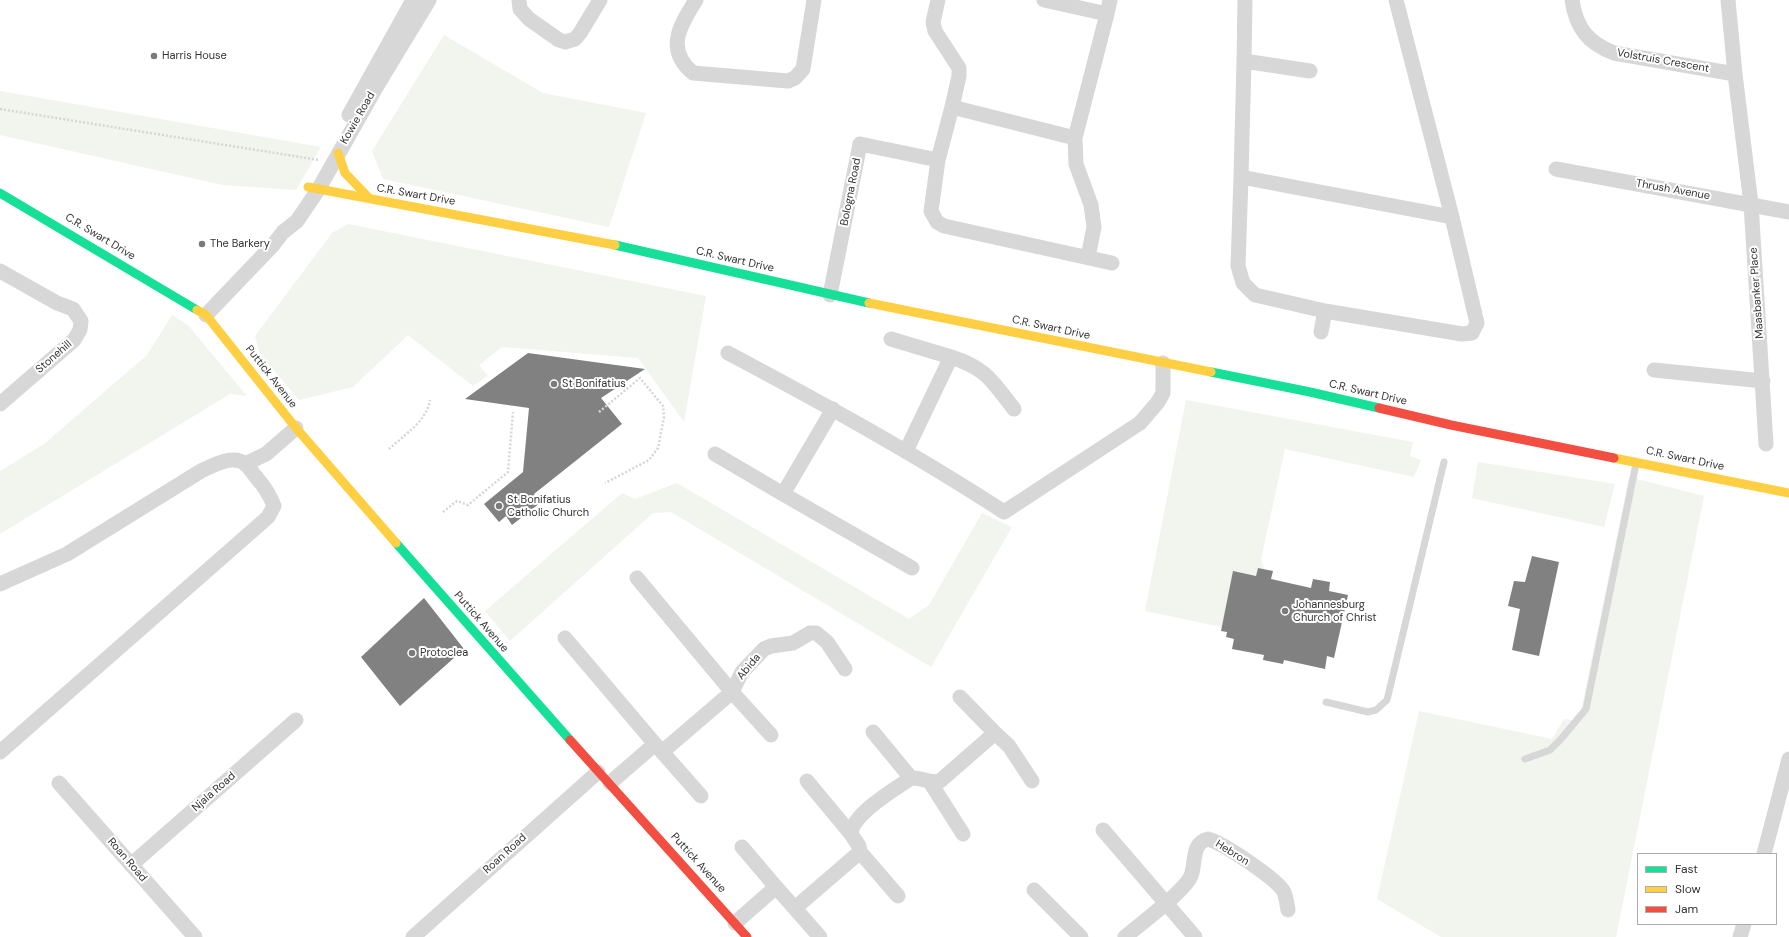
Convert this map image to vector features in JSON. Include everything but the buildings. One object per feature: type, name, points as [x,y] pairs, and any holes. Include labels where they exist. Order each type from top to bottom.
[{"type":"street","name":"Kowie Road","points":[[206,315],[273,245],[283,232],[297,221],[324,161],[413,0]]},
{"type":"street","name":"Kowie Road","points":[[313,188],[338,153],[429,0]]},
{"type":"street","points":[[519,0],[520,9],[529,19],[559,40],[565,42],[574,39],[580,32],[600,0]]},
{"type":"street","points":[[696,0],[682,22],[676,43],[681,57],[688,69],[693,72],[788,82],[795,78],[803,69],[814,0]]},
{"type":"street","points":[[938,0],[933,22],[935,31],[959,68],[959,76],[938,160],[931,211],[937,222],[944,226],[1112,263]]},
{"type":"street","points":[[1044,0],[1109,7],[1075,138],[1076,164],[1091,205],[1094,227],[1088,257]]},
{"type":"street","points":[[1245,0],[1238,266],[1243,283],[1255,295],[1325,311],[1462,334],[1472,333],[1477,323],[1452,217],[1396,0]]},
{"type":"street","name":"Volstruis Crescent","points":[[1572,0],[1574,15],[1578,24],[1593,42],[1602,49],[1614,54],[1735,74]]},
{"type":"street","points":[[1728,0],[1735,74],[1751,204]]},
{"type":"street","points":[[1244,61],[1310,71]]},
{"type":"street","points":[[952,107],[1075,138]]},
{"type":"street","name":"Bologna Road","points":[[830,295],[860,144],[938,160]]},
{"type":"street","points":[[338,153],[339,163],[346,176],[370,199]]},
{"type":"street","name":"Thrush Avenue","points":[[1556,169],[1789,212]]},
{"type":"street","points":[[1241,177],[1452,217]]},
{"type":"street","name":"C.R. Swart Drive","points":[[313,188],[559,233],[668,256],[830,295],[1310,392],[1459,426],[1789,493]]},
{"type":"street","name":"C.R. Swart Drive","points":[[0,193],[206,315]]},
{"type":"street","name":"Maasbanker Place","points":[[1751,204],[1766,444]]},
{"type":"street","name":"Stonehill","points":[[0,271],[57,303],[72,309],[81,321],[80,330],[74,340],[0,404]]},
{"type":"street","points":[[1321,332],[1325,311]]},
{"type":"street","name":"Puttick Avenue","points":[[206,315],[296,428],[486,646],[747,937]]},
{"type":"street","points":[[892,339],[966,362],[986,374],[1014,408]]},
{"type":"street","points":[[728,353],[833,409],[906,451],[1004,512],[1140,423],[1158,402],[1163,393],[1163,363]]},
{"type":"street","points":[[906,451],[950,357]]},
{"type":"street","points":[[1654,370],[1763,381]]},
{"type":"street","points":[[783,494],[833,409]]},
{"type":"street","points":[[245,464],[266,454],[296,428]]},
{"type":"street","points":[[716,454],[912,568]]},
{"type":"street","points":[[0,584],[66,554],[212,466],[229,460],[238,461],[245,464],[272,499],[274,506],[268,517],[0,752]]},
{"type":"street","name":"Abida","points":[[637,578],[732,692],[771,734]]},
{"type":"street","name":"Abida","points":[[610,783],[659,748],[732,692],[742,672],[764,649],[771,646],[793,643],[810,633],[816,633],[828,642],[845,669]]},
{"type":"street","points":[[565,638],[701,796]]},
{"type":"street","points":[[960,697],[1009,746],[1032,781]]},
{"type":"street","name":"Njala Road","points":[[131,865],[296,720]]},
{"type":"street","points":[[873,732],[911,778]]},
{"type":"street","points":[[851,834],[852,826],[861,815],[911,778],[917,778],[930,782],[940,781],[995,733]]},
{"type":"street","points":[[1764,853],[1789,759]]},
{"type":"street","name":"Roan Road","points":[[413,937],[598,772]]},
{"type":"street","points":[[807,781],[851,834],[859,846],[860,852],[898,896]]},
{"type":"street","points":[[930,782],[963,834]]},
{"type":"street","name":"Roan Road","points":[[59,783],[196,937]]},
{"type":"street","points":[[1103,830],[1166,902],[1194,937]]},
{"type":"street","name":"Hebron","points":[[1125,937],[1186,883],[1193,869],[1196,849],[1202,842],[1208,840],[1224,846],[1274,881],[1284,892],[1288,910]]},
{"type":"street","points":[[742,847],[820,937]]},
{"type":"street","points":[[795,908],[860,852]]},
{"type":"street","points":[[735,923],[776,887]]},
{"type":"street","points":[[1034,890],[1081,937]]},
{"type":"street","points":[[1740,937],[1744,925]]},
{"type":"lane","points":[[1525,758],[1550,750],[1562,739],[1586,709],[1637,461]]},
{"type":"lane","points":[[1326,702],[1368,712],[1376,710],[1387,700],[1444,462]]},
{"type":"path","points":[[0,109],[324,161]]},
{"type":"path","points":[[600,412],[640,378],[664,406],[664,417],[658,448],[649,460],[605,483]]},
{"type":"path","points":[[389,449],[422,418],[427,412],[430,400]]},
{"type":"path","points":[[443,512],[456,501],[468,504],[508,472],[514,412]]},
{"type":"shaded area","points":[[444,35],[543,93],[646,113],[609,227],[383,179],[372,151]]},
{"type":"shaded area","points":[[0,91],[321,147],[296,190],[223,185],[0,135]]},
{"type":"shaded area","points":[[348,224],[706,296],[684,422],[638,358],[502,347],[479,365],[488,376],[473,386],[408,335],[353,387],[299,400],[260,354],[255,336],[332,233]]},
{"type":"shaded area","points":[[172,315],[188,325],[247,396],[230,394],[0,534],[0,471],[44,444],[147,355]]},
{"type":"shaded area","points":[[1186,400],[1413,442],[1410,456],[1421,460],[1414,477],[1285,449],[1261,559],[1264,569],[1258,568],[1256,576],[1233,572],[1222,627],[1145,611]]},
{"type":"shaded area","points":[[1478,462],[1615,484],[1604,527],[1472,498]]},
{"type":"shaded area","points":[[1629,477],[1704,496],[1616,937],[1441,937],[1377,899],[1419,711],[1552,739],[1564,719],[1579,721]]},
{"type":"shaded area","points":[[677,483],[909,619],[929,605],[982,513],[1012,527],[931,667],[671,512],[653,513],[510,641],[485,611],[622,493],[635,499]]},
{"type":"traffic: fast","points":[[0,193],[197,310]]},
{"type":"traffic: fast","points":[[615,245],[869,303]]},
{"type":"traffic: fast","points":[[1211,372],[1379,408]]},
{"type":"traffic: fast","points":[[396,543],[570,740]]},
{"type":"traffic: slow","points":[[338,153],[345,173],[370,199]]},
{"type":"traffic: slow","points":[[308,187],[615,245]]},
{"type":"traffic: slow","points":[[869,303],[1211,372]]},
{"type":"traffic: slow","points":[[197,310],[206,315],[296,428],[396,543]]},
{"type":"traffic: slow","points":[[1614,458],[1789,493]]},
{"type":"traffic: jam","points":[[1379,408],[1451,425],[1614,458]]},
{"type":"traffic: jam","points":[[570,740],[747,937]]},
{"type":"place","name":"Harris House","points":[[154,56]]},
{"type":"place","name":"The Barkery","points":[[202,244]]},
{"type":"place","name":"St Bonifatius","points":[[554,384]]},
{"type":"place","name":"St Bonifatius Catholic Church","points":[[499,506]]},
{"type":"place","name":"Johannesburg Church of Christ","points":[[1285,611]]},
{"type":"place","name":"Protoclea","points":[[412,653]]}]
